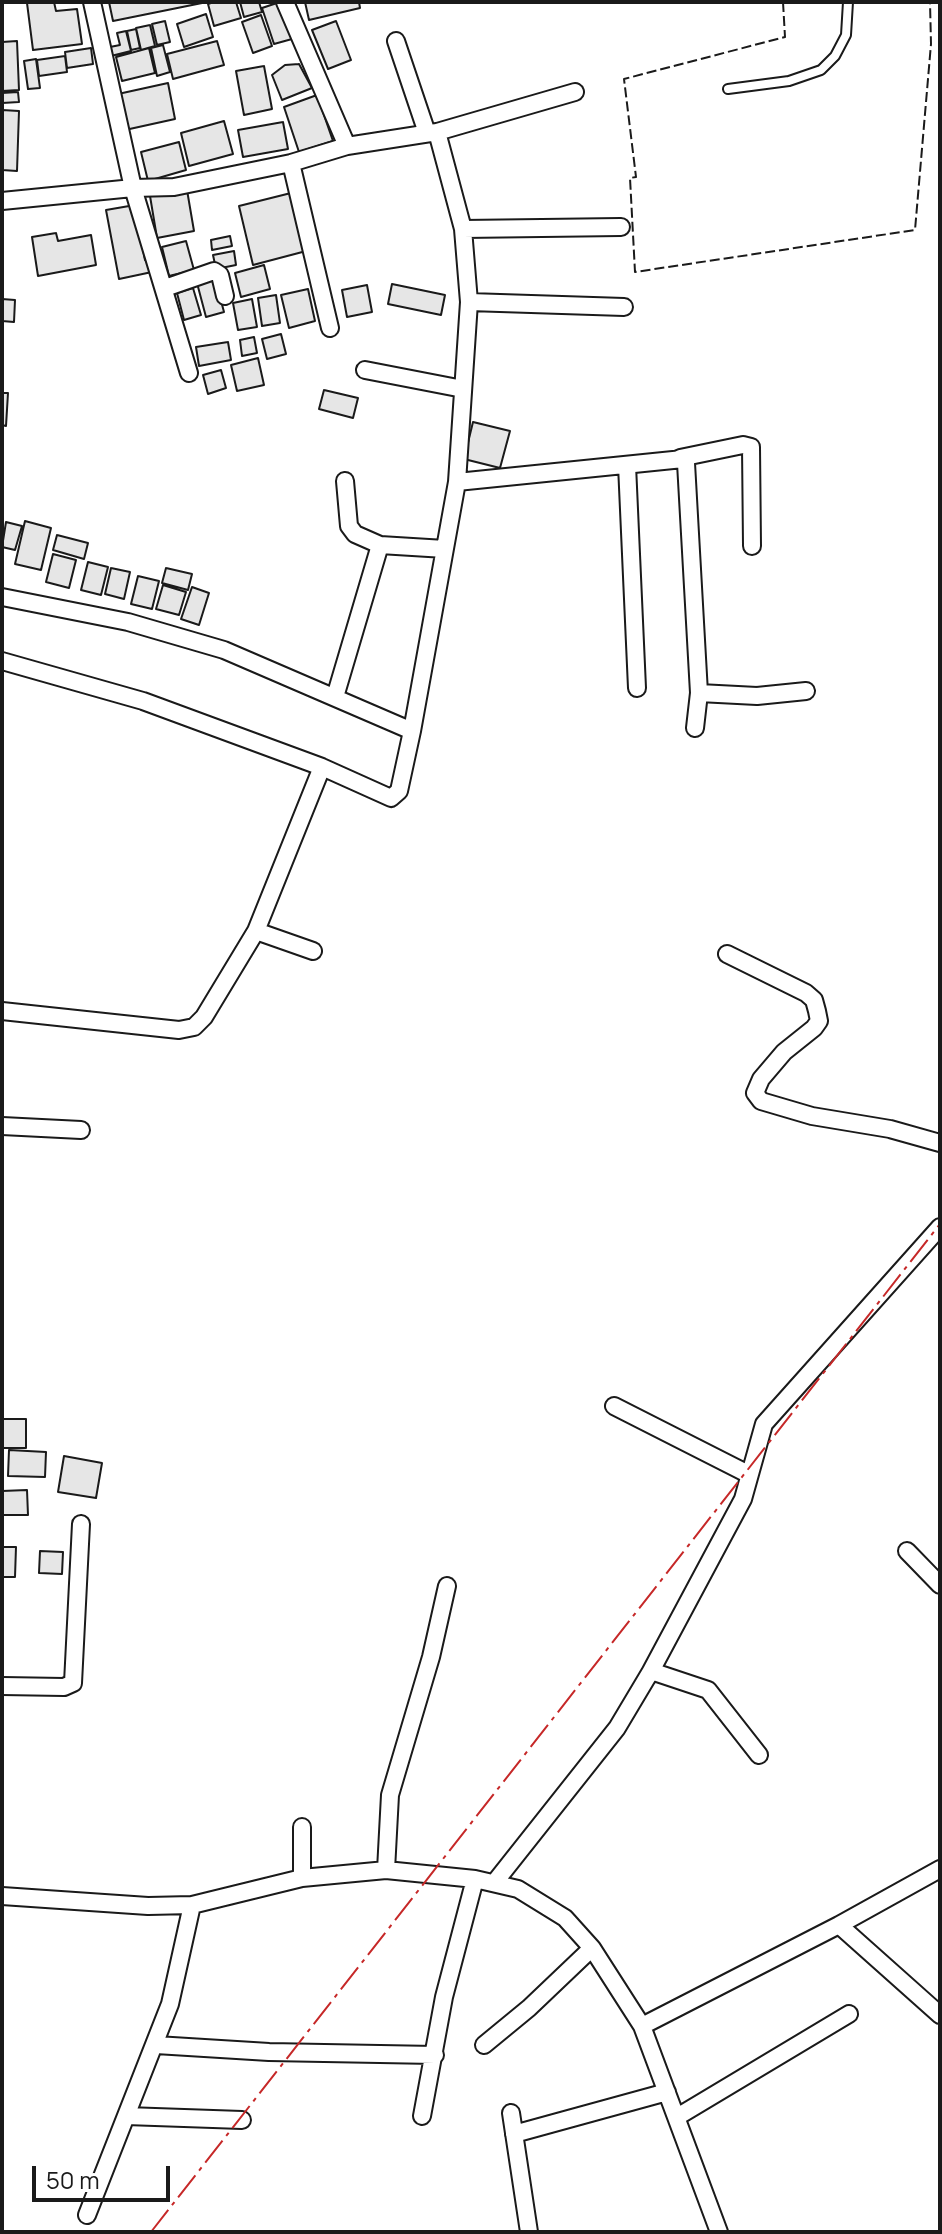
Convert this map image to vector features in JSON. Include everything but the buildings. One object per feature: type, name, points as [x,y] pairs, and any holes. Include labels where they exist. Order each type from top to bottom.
[{"type":"street","points":[[92,2],[133,188],[189,373]]},
{"type":"street","points":[[285,2],[347,146]]},
{"type":"street","points":[[2,661],[143,701],[322,767],[391,798],[399,791],[457,482],[469,302],[463,229],[432,132],[396,41]]},
{"type":"street","points":[[2,201],[174,187],[291,163],[347,146],[432,132],[575,92]]},
{"type":"street","points":[[291,163],[330,328]]},
{"type":"street","points":[[463,229],[621,227]]},
{"type":"street","points":[[165,288],[214,271],[220,275],[225,296]]},
{"type":"street","points":[[469,302],[624,307]]},
{"type":"street","points":[[365,370],[463,389]]},
{"type":"street","points":[[457,482],[627,465],[743,445],[751,447],[752,546]]},
{"type":"street","points":[[680,458],[686,463],[699,693],[695,728]]},
{"type":"street","points":[[627,465],[637,688]]},
{"type":"street","points":[[345,481],[349,526],[355,534],[380,545],[445,549]]},
{"type":"street","points":[[335,697],[380,545]]},
{"type":"street","points":[[2,597],[128,622],[224,650],[412,731]]},
{"type":"street","points":[[699,693],[757,696],[806,691]]},
{"type":"street","points":[[2,1011],[179,1030],[194,1027],[204,1017],[256,931],[322,767]]},
{"type":"street","points":[[256,931],[313,951]]},
{"type":"street","points":[[727,954],[806,993],[814,1000],[817,1011],[819,1021],[814,1028],[784,1052],[761,1079],[755,1093],[761,1101],[812,1116],[890,1129],[940,1143]]},
{"type":"street","points":[[2,1126],[81,1130]]},
{"type":"street","points":[[495,1882],[617,1728],[651,1671],[743,1499],[764,1424],[940,1227]]},
{"type":"street","points":[[614,1406],[748,1474]]},
{"type":"street","points":[[2,1686],[64,1687],[73,1683],[81,1524]]},
{"type":"street","points":[[907,1551],[940,1585]]},
{"type":"street","points":[[386,1870],[390,1795],[431,1657],[447,1586]]},
{"type":"street","points":[[651,1671],[708,1690],[759,1755]]},
{"type":"street","points":[[302,1827],[302,1878]]},
{"type":"street","points":[[642,2026],[839,1925],[940,1869]]},
{"type":"street","points":[[2,1896],[148,1906],[192,1905],[302,1878],[386,1870],[495,1882],[538,1899],[565,1918],[592,1948],[642,2026],[719,2232]]},
{"type":"street","points":[[422,2116],[444,1997],[475,1879]]},
{"type":"street","points":[[87,2215],[156,2045],[185,1952],[192,1905]]},
{"type":"street","points":[[839,1925],[940,2015]]},
{"type":"street","points":[[484,2045],[529,2008],[592,1948]]},
{"type":"street","points":[[677,2117],[849,2014]]},
{"type":"street","points":[[156,2045],[269,2052],[435,2055]]},
{"type":"street","points":[[514,2134],[667,2092]]},
{"type":"street","points":[[511,2113],[529,2232]]},
{"type":"street","points":[[126,2116],[242,2120]]},
{"type":"lane","points":[[728,89],[789,81],[821,70],[835,56],[846,35],[848,2]]},
{"type":"fence","points":[[783,2],[785,37],[624,79],[636,177],[630,178],[635,272],[915,230],[931,44],[930,2]]},
{"type":"power","points":[[151,2232],[940,1224]]}]
